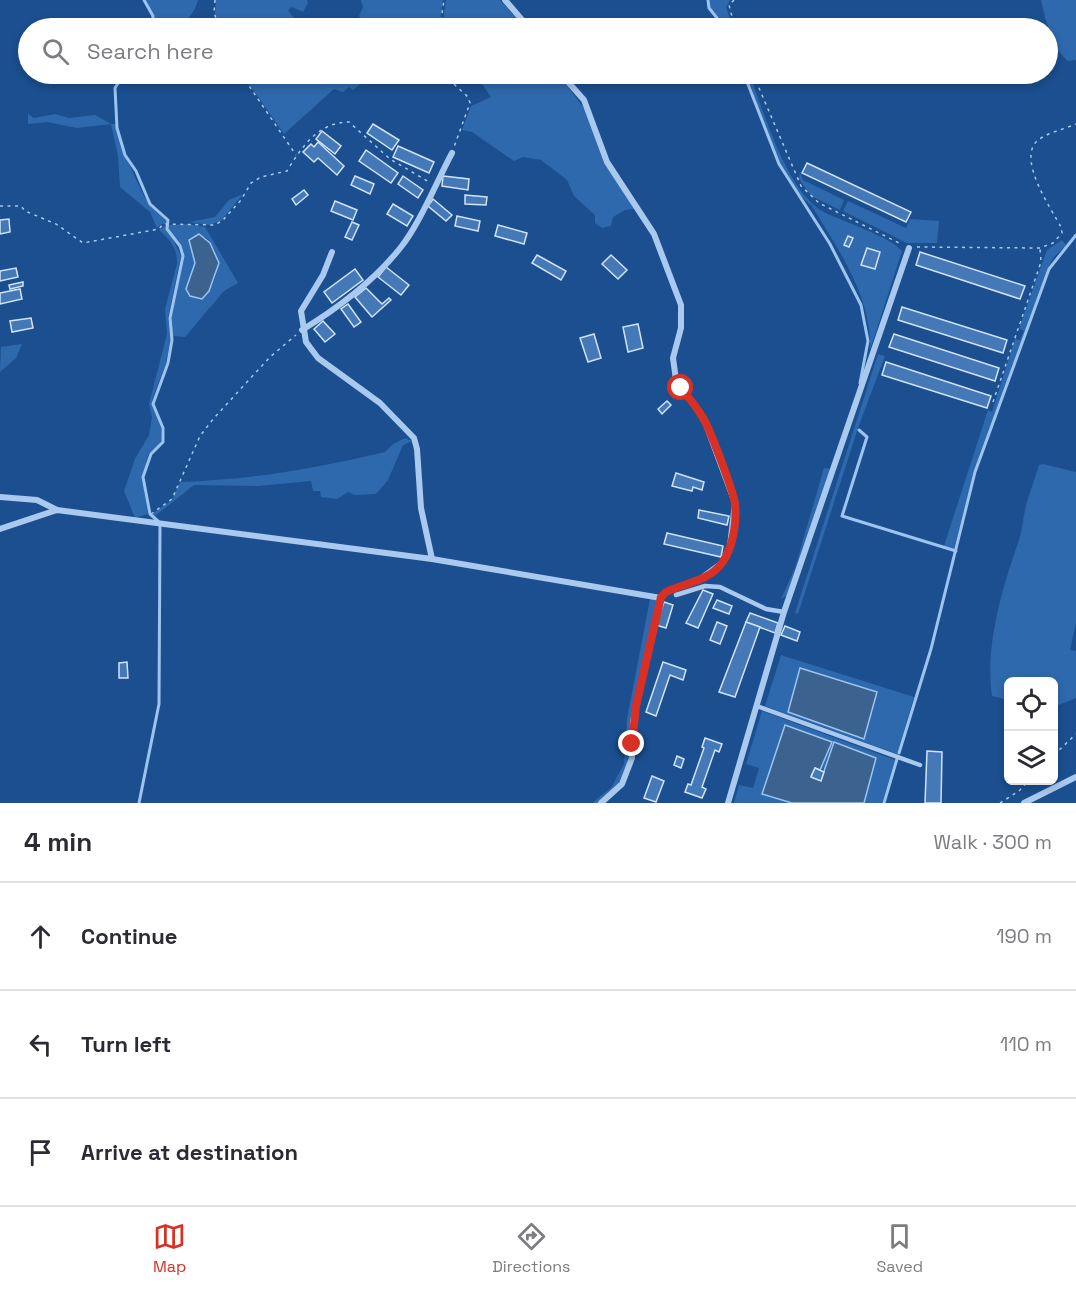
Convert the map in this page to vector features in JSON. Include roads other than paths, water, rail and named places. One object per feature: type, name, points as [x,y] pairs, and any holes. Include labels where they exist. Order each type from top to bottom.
[{"type":"street","points":[[505,0],[520,18]]},
{"type":"street","points":[[570,84],[584,100],[607,162],[654,234],[681,305],[681,328],[673,358],[676,380],[704,419],[735,503],[730,546],[722,563],[709,575],[666,592],[661,597],[635,714],[632,758],[622,784],[601,803]]},
{"type":"street","points":[[302,330],[326,316],[375,275],[402,246],[452,153]]},
{"type":"street","points":[[728,803],[784,612],[909,248]]},
{"type":"street","points":[[332,252],[323,275],[300,311],[302,330],[306,342],[318,358],[380,403],[414,438],[417,449],[420,508],[432,559]]},
{"type":"street","points":[[0,497],[37,500],[57,510],[432,559],[661,597]]},
{"type":"street","points":[[0,529],[57,510]]},
{"type":"street","points":[[1024,803],[1076,777]]},
{"type":"lane","points":[[676,595],[705,586],[720,587],[766,609],[784,612]]},
{"type":"lane","points":[[757,706],[920,765]]},
{"type":"waterway","points":[[144,0],[153,18]]},
{"type":"waterway","points":[[708,0],[709,8],[717,18]]},
{"type":"waterway","points":[[118,84],[115,88],[117,128],[125,155],[136,171],[150,204],[168,220],[167,229],[180,246],[183,256],[170,318],[172,340],[168,363],[153,404],[163,428],[163,442],[151,454],[143,477],[150,514],[158,521]]},
{"type":"waterway","points":[[748,84],[779,164],[830,244],[861,305],[868,341],[860,383]]},
{"type":"waterway","points":[[899,753],[931,649],[975,472],[1049,269],[1076,235]]},
{"type":"waterway","points":[[859,430],[867,437],[842,516],[956,551]]},
{"type":"waterway","points":[[139,803],[159,704],[160,527]]},
{"type":"waterway","points":[[884,803],[897,759]]}]
